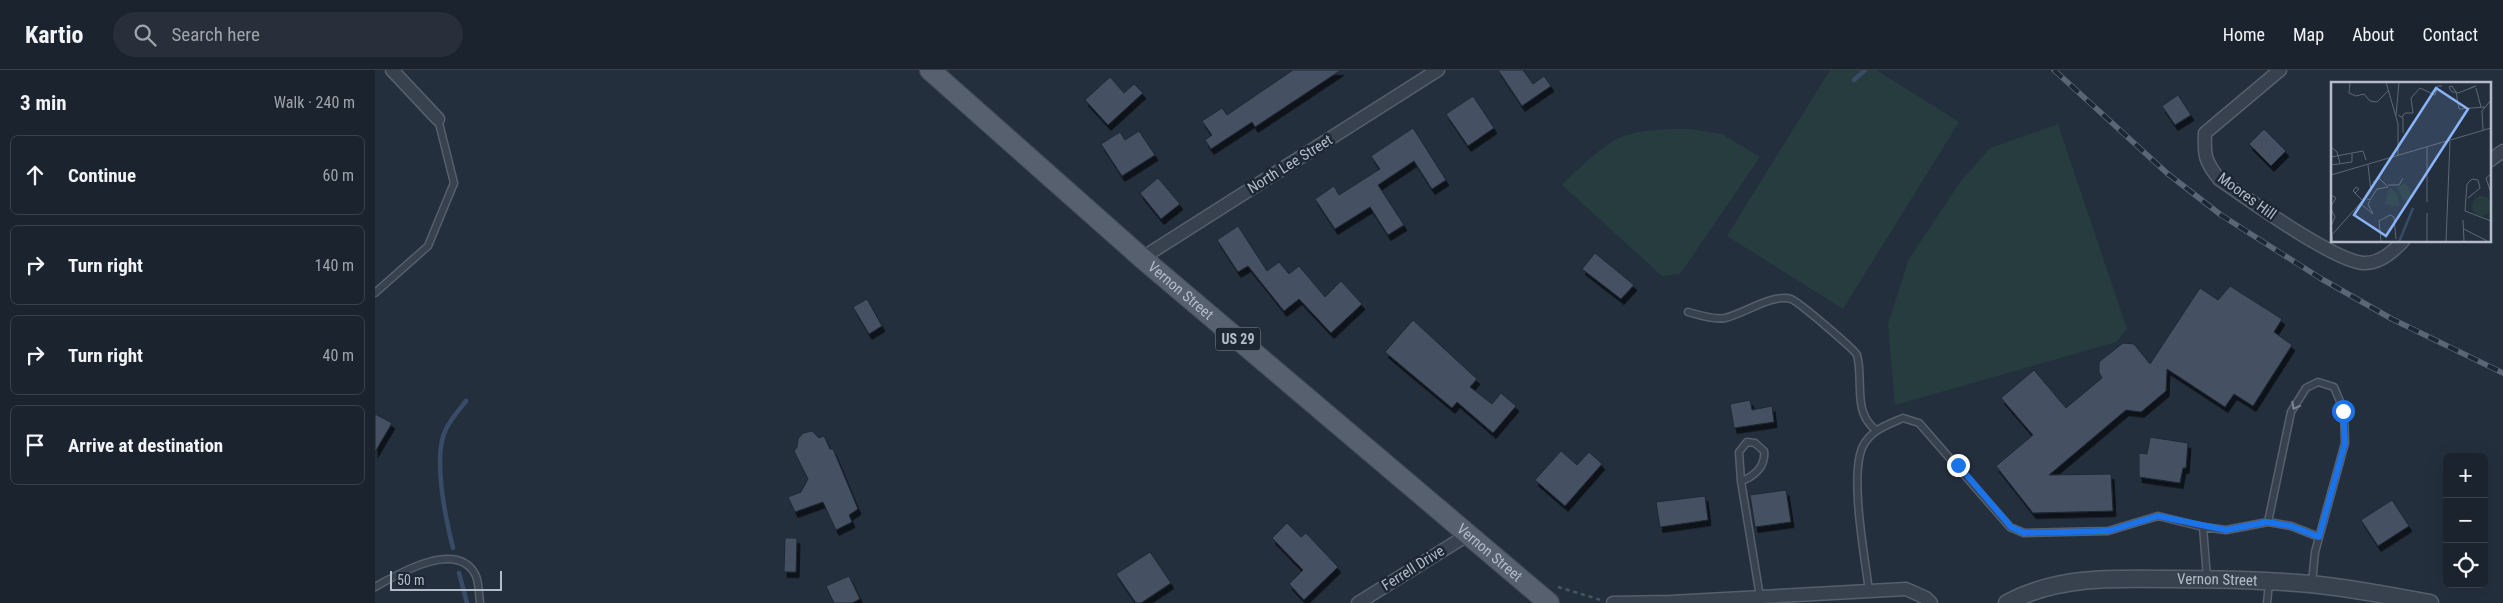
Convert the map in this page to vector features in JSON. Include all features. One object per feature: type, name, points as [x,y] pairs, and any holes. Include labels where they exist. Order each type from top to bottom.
[{"type":"main road","name":"Vernon Street","points":[[930,70],[1142,258],[1469,534],[1550,593]]},
{"type":"street","points":[[392,70],[438,119]]},
{"type":"street","name":"North Lee Street","points":[[1142,258],[1438,70]]},
{"type":"street","name":"Moores Hill","points":[[2280,70],[2205,133],[2204,155],[2209,167],[2219,179],[2337,254],[2363,263],[2379,259],[2392,252],[2402,242]]},
{"type":"street","points":[[2491,160],[2503,151]]},
{"type":"street","name":"Ferrell Drive","points":[[1358,603],[1469,534]]},
{"type":"street","name":"Vernon Street","points":[[2007,603],[2037,589],[2078,581],[2207,579],[2312,584],[2430,603]]},
{"type":"street","points":[[1613,602],[1760,597],[1906,589],[1926,598],[1931,603]]},
{"type":"lane","points":[[375,293],[428,246],[454,184],[438,119]]},
{"type":"lane","points":[[1688,312],[1706,317],[1724,318],[1774,300],[1790,299],[1801,305],[1831,332],[1851,346],[1857,354],[1862,412],[1867,423],[1876,430]]},
{"type":"lane","points":[[2267,522],[2291,412],[2306,388],[2318,382],[2334,387],[2343,411],[2345,443],[2315,552],[2312,584]]},
{"type":"lane","points":[[1869,591],[1857,484],[1863,447],[1876,430],[1903,418],[1919,423],[2011,527],[2024,533],[2108,531],[2158,516],[2203,527],[2226,530],[2267,522],[2291,526],[2319,537]]},
{"type":"lane","points":[[1741,481],[1753,476],[1763,463],[1764,452],[1755,443],[1747,442],[1739,452],[1741,481],[1760,597]]},
{"type":"lane","points":[[2203,527],[2207,579]]},
{"type":"lane","points":[[375,587],[411,566],[438,560],[457,561],[469,567],[476,576],[480,603]]},
{"type":"lane","points":[[2267,603],[2269,582]]},
{"type":"path","points":[[1550,593],[1581,595],[1613,602]]},
{"type":"green space","points":[[1830,70],[1876,70],[1959,122],[1843,309],[1727,236]]},
{"type":"green space","points":[[2058,124],[2127,329],[2116,342],[1895,405],[1888,324],[1909,259],[1961,181],[1990,148]]},
{"type":"green space","points":[[1691,129],[1722,134],[1760,157],[1680,274],[1662,276],[1562,185],[1594,155],[1608,144],[1623,136],[1652,130]]},
{"type":"building","points":[[1293,70],[1341,70],[1255,127],[1252,122],[1211,149],[1205,140],[1212,135],[1202,121],[1222,108],[1227,115]]},
{"type":"building","points":[[1498,70],[1523,70],[1533,84],[1544,76],[1551,86],[1522,106]]},
{"type":"building","points":[[1110,77],[1124,93],[1134,84],[1143,93],[1108,125],[1085,100]]},
{"type":"building","points":[[2178,95],[2191,115],[2175,125],[2162,106]]},
{"type":"building","points":[[1473,96],[1494,128],[1468,146],[1446,114]]},
{"type":"building","points":[[1413,128],[1446,180],[1432,189],[1414,161],[1378,185],[1404,225],[1388,235],[1370,207],[1335,229],[1315,199],[1334,186],[1339,195],[1380,169],[1371,156]]},
{"type":"building","points":[[2264,129],[2286,151],[2271,166],[2249,144]]},
{"type":"building","points":[[1139,131],[1155,155],[1122,176],[1101,144],[1120,132],[1125,140]]},
{"type":"building","points":[[1158,178],[1180,204],[1161,219],[1140,193]]},
{"type":"building","points":[[1238,226],[1267,271],[1279,262],[1289,274],[1299,266],[1325,297],[1341,281],[1362,304],[1331,333],[1299,299],[1284,311],[1248,266],[1238,272],[1217,240]]},
{"type":"building","points":[[1595,253],[1634,285],[1621,299],[1582,269]]},
{"type":"building","points":[[2230,286],[2282,319],[2274,332],[2292,345],[2253,406],[2234,394],[2225,407],[2167,369],[2166,391],[2141,412],[2126,410],[2049,475],[2111,474],[2113,511],[2033,513],[1996,466],[2033,435],[2001,398],[2034,370],[2066,408],[2102,378],[2099,372],[2099,362],[2123,343],[2134,344],[2150,364],[2200,288],[2218,300]]},
{"type":"building","points":[[867,299],[882,326],[869,334],[853,307]]},
{"type":"building","points":[[1413,320],[1477,379],[1470,387],[1492,404],[1501,393],[1516,406],[1493,433],[1457,402],[1452,408],[1385,352]]},
{"type":"building","points":[[1750,400],[1752,410],[1772,406],[1774,422],[1734,428],[1730,404]]},
{"type":"building","points":[[375,414],[392,423],[375,452]]},
{"type":"building","points":[[812,431],[819,438],[824,436],[830,449],[833,449],[858,509],[849,515],[852,522],[836,530],[823,502],[795,512],[788,497],[801,492],[808,479],[794,451],[797,447],[798,439],[803,433]]},
{"type":"building","points":[[2150,437],[2188,443],[2186,468],[2183,468],[2180,483],[2139,477],[2139,453],[2147,454]]},
{"type":"building","points":[[1561,451],[1577,465],[1589,452],[1602,464],[1565,506],[1535,480]]},
{"type":"building","points":[[1786,490],[1791,522],[1755,527],[1750,495]]},
{"type":"building","points":[[1705,496],[1708,520],[1660,527],[1656,502]]},
{"type":"building","points":[[2392,500],[2409,526],[2378,546],[2361,520]]},
{"type":"building","points":[[1287,523],[1301,537],[1306,533],[1338,567],[1304,600],[1289,584],[1303,570],[1272,538]]},
{"type":"building","points":[[785,538],[797,538],[796,572],[784,572]]},
{"type":"building","points":[[1150,552],[1171,583],[1141,603],[1136,603],[1116,574]]},
{"type":"building","points":[[849,576],[860,599],[852,603],[834,603],[826,586]]},
{"type":"waterway","points":[[1854,80],[1865,70]]},
{"type":"waterway","points":[[453,548],[442,488],[440,455],[446,429],[466,401]]},
{"type":"waterway","points":[[459,573],[467,603]]},
{"type":"railway","points":[[2054,70],[2168,174],[2221,215],[2320,278],[2392,319],[2503,373]]},
{"type":"route","points":[[1958,465],[2011,527],[2024,533],[2108,531],[2158,516],[2203,527],[2226,530],[2267,522],[2291,526],[2319,537],[2345,443],[2343,411]]}]
